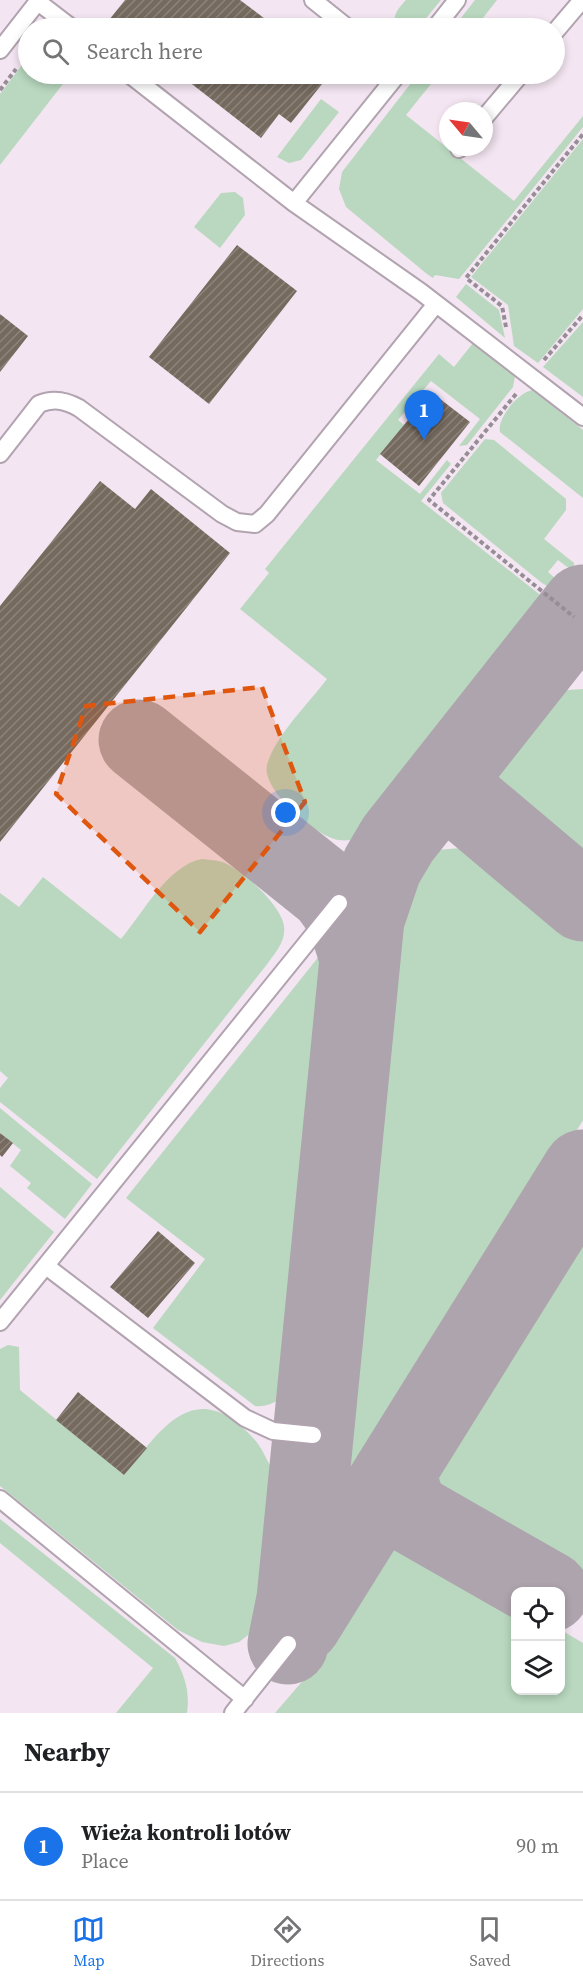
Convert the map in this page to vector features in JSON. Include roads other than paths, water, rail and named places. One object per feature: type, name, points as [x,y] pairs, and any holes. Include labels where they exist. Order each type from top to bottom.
[{"type":"lane","points":[[313,0],[336,18]]},
{"type":"lane","points":[[443,18],[458,0]]},
{"type":"lane","points":[[565,21],[582,0]]},
{"type":"lane","points":[[25,18],[38,1],[59,18]]},
{"type":"lane","points":[[0,50],[18,27]]},
{"type":"lane","points":[[142,84],[294,203],[436,304],[583,417]]},
{"type":"lane","points":[[294,203],[390,84]]},
{"type":"lane","points":[[493,107],[513,84]]},
{"type":"lane","points":[[0,454],[39,404],[47,401],[64,401],[79,408],[222,514],[237,522],[255,524],[267,514],[436,304]]},
{"type":"lane","points":[[0,1322],[339,903]]},
{"type":"lane","points":[[46,1266],[245,1418],[273,1431],[313,1435]]},
{"type":"lane","points":[[0,1499],[245,1699]]},
{"type":"lane","points":[[233,1713],[288,1644]]},
{"type":"place","name":"Wieża kontroli lotów","points":[[424,440]]}]
